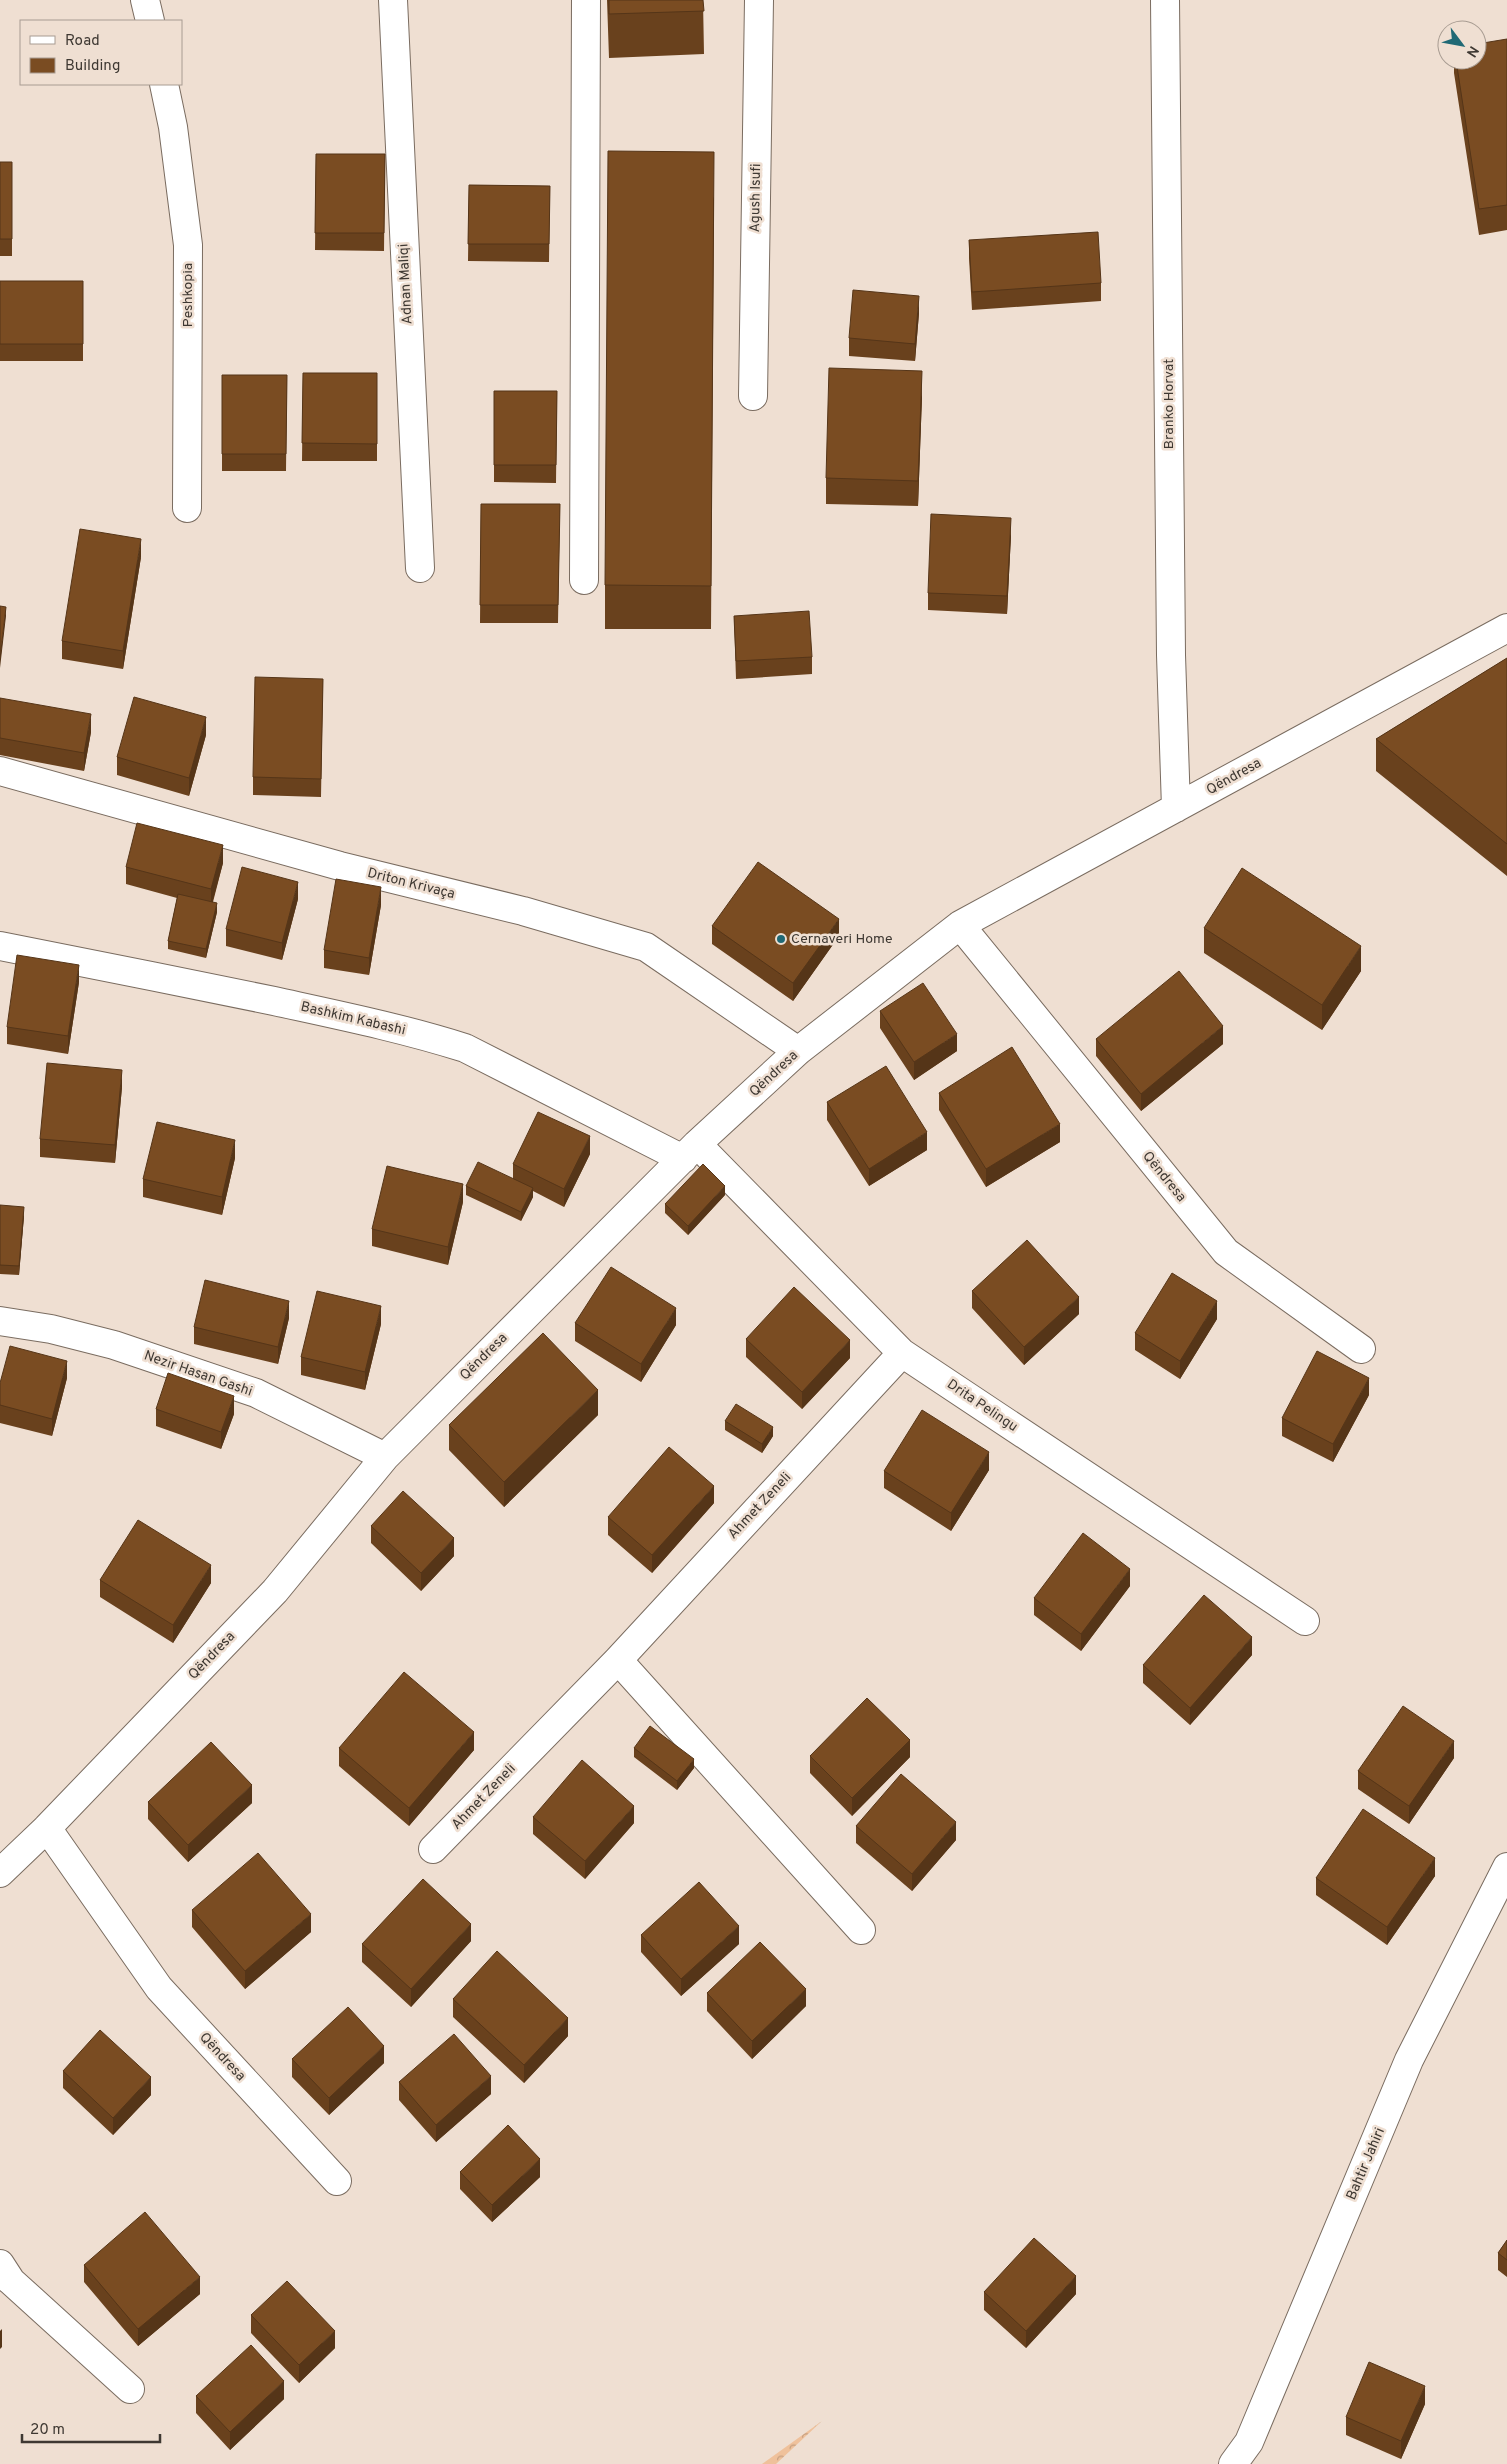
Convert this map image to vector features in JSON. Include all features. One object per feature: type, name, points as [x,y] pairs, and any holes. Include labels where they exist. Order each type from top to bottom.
[{"type":"street","points":[[145,0],[150,20]]},
{"type":"street","name":"Adnan Maliqi","points":[[393,0],[420,568]]},
{"type":"street","points":[[584,580],[586,0]]},
{"type":"street","name":"Agush Isufi","points":[[753,396],[759,0]]},
{"type":"street","name":"Branko Horvat","points":[[1165,0],[1172,656],[1176,808]]},
{"type":"street","name":"Peshkopia","points":[[164,85],[173,127],[188,245],[187,508]]},
{"type":"street","name":"Qëndresa","points":[[0,1873],[47,1828],[276,1591],[385,1457],[690,1152],[798,1051],[960,925],[1507,628]]},
{"type":"street","name":"Driton Krivaça","points":[[0,770],[340,866],[523,911],[646,947],[798,1051]]},
{"type":"street","name":"Qëndresa","points":[[960,925],[1226,1252],[1361,1349]]},
{"type":"street","name":"Bashkim Kabashi","points":[[0,946],[364,1020],[439,1039],[465,1048],[690,1152]]},
{"type":"street","name":"Drita Pelingu","points":[[690,1152],[902,1353],[1306,1621]]},
{"type":"street","name":"Nezir Hasan Gashi","points":[[0,1321],[51,1329],[114,1345],[256,1393],[385,1457]]},
{"type":"street","name":"Ahmet Zeneli","points":[[433,1849],[618,1660],[902,1353]]},
{"type":"street","points":[[618,1660],[861,1930]]},
{"type":"street","name":"Qëndresa","points":[[47,1828],[159,1988],[337,2182]]},
{"type":"street","name":"Bahtir Jahiri","points":[[1233,2464],[1249,2442],[1409,2060],[1507,1867]]},
{"type":"street","points":[[0,2264],[11,2281],[130,2389]]},
{"type":"green space","points":[[822,2421],[776,2464],[762,2464]]},
{"type":"building","points":[[609,0],[703,0],[704,11],[609,14]]},
{"type":"building","points":[[1507,39],[1507,205],[1479,209],[1458,70],[1487,70],[1487,42]]},
{"type":"building","points":[[608,151],[714,152],[711,586],[605,585]]},
{"type":"building","points":[[316,154],[385,154],[384,233],[315,233]]},
{"type":"building","points":[[0,162],[12,162],[12,239],[0,239]]},
{"type":"building","points":[[469,185],[550,186],[549,244],[468,244]]},
{"type":"building","points":[[1098,232],[1101,283],[972,292],[969,240]]},
{"type":"building","points":[[0,281],[83,281],[83,344],[0,344]]},
{"type":"building","points":[[853,290],[919,296],[915,344],[849,338]]},
{"type":"building","points":[[829,368],[922,371],[918,481],[826,478]]},
{"type":"building","points":[[303,373],[377,373],[377,444],[302,443]]},
{"type":"building","points":[[222,375],[287,375],[286,454],[222,454]]},
{"type":"building","points":[[494,391],[557,391],[556,465],[494,465]]},
{"type":"building","points":[[481,504],[560,504],[558,605],[480,605]]},
{"type":"building","points":[[931,514],[1011,518],[1007,596],[928,593]]},
{"type":"building","points":[[80,529],[141,539],[123,651],[62,641]]},
{"type":"building","points":[[0,606],[6,607],[0,659]]},
{"type":"building","points":[[809,611],[812,657],[736,661],[734,616]]},
{"type":"building","points":[[1507,658],[1507,844],[1376,739]]},
{"type":"building","points":[[255,677],[323,679],[321,779],[253,777]]},
{"type":"building","points":[[134,697],[206,717],[189,778],[117,757]]},
{"type":"building","points":[[0,698],[91,714],[84,753],[0,738]]},
{"type":"building","points":[[137,823],[223,845],[211,889],[126,867]]},
{"type":"building","points":[[758,862],[839,919],[793,983],[712,926]]},
{"type":"building","points":[[242,867],[298,882],[282,943],[226,929]]},
{"type":"building","points":[[1242,868],[1361,946],[1322,1005],[1204,928]]},
{"type":"building","points":[[336,879],[381,887],[369,958],[324,950]]},
{"type":"building","points":[[178,894],[217,903],[206,949],[168,941]]},
{"type":"building","points":[[17,955],[79,965],[68,1036],[7,1027]]},
{"type":"building","points":[[1179,971],[1223,1026],[1141,1094],[1096,1039]]},
{"type":"building","points":[[923,983],[957,1034],[914,1062],[880,1011]]},
{"type":"building","points":[[1012,1047],[1060,1124],[986,1169],[939,1093]]},
{"type":"building","points":[[47,1063],[122,1070],[115,1145],[40,1139]]},
{"type":"building","points":[[886,1066],[927,1132],[869,1169],[827,1102]]},
{"type":"building","points":[[538,1112],[590,1136],[564,1189],[513,1164]]},
{"type":"building","points":[[157,1122],[235,1140],[222,1197],[143,1179]]},
{"type":"building","points":[[478,1162],[533,1188],[521,1212],[466,1186]]},
{"type":"building","points":[[703,1164],[725,1186],[688,1226],[665,1204]]},
{"type":"building","points":[[387,1166],[463,1184],[448,1247],[372,1229]]},
{"type":"building","points":[[0,1205],[24,1207],[19,1266],[0,1265]]},
{"type":"building","points":[[1027,1240],[1079,1297],[1024,1347],[972,1291]]},
{"type":"building","points":[[611,1267],[676,1308],[641,1364],[575,1323]]},
{"type":"building","points":[[1172,1273],[1217,1301],[1180,1361],[1135,1333]]},
{"type":"building","points":[[205,1280],[289,1301],[278,1347],[194,1327]]},
{"type":"building","points":[[794,1287],[850,1340],[802,1392],[746,1339]]},
{"type":"building","points":[[317,1291],[381,1306],[365,1372],[301,1357]]},
{"type":"building","points":[[543,1333],[598,1390],[504,1482],[449,1425]]},
{"type":"building","points":[[10,1346],[67,1361],[52,1419],[0,1405],[0,1383]]},
{"type":"building","points":[[1317,1351],[1369,1378],[1333,1444],[1282,1418]]},
{"type":"building","points":[[168,1373],[234,1396],[221,1432],[156,1409]]},
{"type":"building","points":[[736,1404],[773,1427],[762,1444],[725,1421]]},
{"type":"building","points":[[922,1410],[989,1452],[951,1513],[884,1471]]},
{"type":"building","points":[[669,1447],[714,1486],[652,1555],[608,1517]]},
{"type":"building","points":[[403,1491],[454,1538],[421,1573],[371,1526]]},
{"type":"building","points":[[138,1520],[211,1565],[173,1625],[100,1580]]},
{"type":"building","points":[[1083,1533],[1130,1569],[1081,1634],[1034,1598]]},
{"type":"building","points":[[1204,1595],[1252,1637],[1190,1708],[1143,1665]]},
{"type":"building","points":[[404,1672],[474,1732],[409,1808],[339,1748]]},
{"type":"building","points":[[867,1698],[910,1740],[852,1798],[810,1756]]},
{"type":"building","points":[[1403,1706],[1454,1741],[1409,1806],[1358,1771]]},
{"type":"building","points":[[650,1726],[694,1759],[677,1781],[634,1748]]},
{"type":"building","points":[[211,1742],[252,1785],[188,1845],[148,1802]]},
{"type":"building","points":[[582,1760],[634,1806],[585,1861],[533,1817]]},
{"type":"building","points":[[901,1774],[956,1822],[912,1874],[856,1826]]},
{"type":"building","points":[[1363,1809],[1435,1858],[1387,1927],[1316,1878]]},
{"type":"building","points":[[258,1853],[311,1914],[245,1971],[192,1910]]},
{"type":"building","points":[[423,1879],[471,1924],[411,1989],[362,1944]]},
{"type":"building","points":[[699,1882],[739,1926],[681,1979],[641,1935]]},
{"type":"building","points":[[760,1942],[806,1989],[752,2041],[707,1993]]},
{"type":"building","points":[[497,1951],[568,2018],[524,2065],[453,1999]]},
{"type":"building","points":[[348,2007],[384,2046],[329,2098],[292,2059]]},
{"type":"building","points":[[100,2030],[151,2077],[113,2118],[63,2071]]},
{"type":"building","points":[[454,2034],[491,2076],[436,2125],[399,2082]]},
{"type":"building","points":[[508,2125],[540,2159],[492,2205],[460,2172]]},
{"type":"building","points":[[145,2212],[200,2277],[138,2329],[84,2265]]},
{"type":"building","points":[[1034,2238],[1076,2276],[1026,2331],[984,2292]]},
{"type":"building","points":[[1507,2240],[1507,2260],[1498,2253]]},
{"type":"building","points":[[287,2281],[335,2331],[299,2365],[251,2315]]},
{"type":"building","points":[[251,2345],[284,2381],[230,2432],[196,2396]]},
{"type":"building","points":[[1369,2362],[1425,2386],[1401,2441],[1346,2417]]},
{"type":"place","name":"Cernaveri Home","points":[[781,939]]}]
